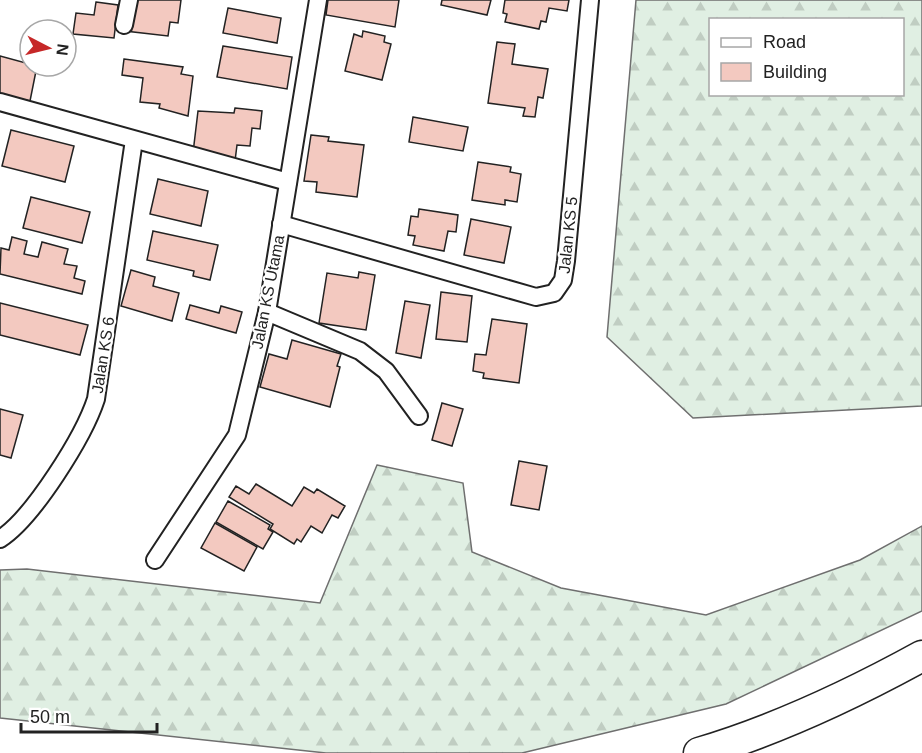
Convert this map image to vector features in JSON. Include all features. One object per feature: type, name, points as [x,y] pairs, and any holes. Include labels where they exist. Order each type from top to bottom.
[{"type":"highway","points":[[699,753],[754,737],[881,678],[922,656]]},
{"type":"street","points":[[123,25],[129,0]]},
{"type":"street","name":"Jalan KS 5","points":[[281,224],[536,297],[554,293],[564,280],[590,0]]},
{"type":"street","name":"Jalan KS Utama","points":[[155,560],[237,435],[267,312],[316,1]]},
{"type":"street","points":[[0,102],[288,182]]},
{"type":"street","name":"Jalan KS 6","points":[[0,539],[13,531],[36,501],[89,420],[96,399],[134,140]]},
{"type":"street","points":[[267,312],[360,351],[386,371],[419,416]]},
{"type":"green space","points":[[636,0],[922,0],[922,406],[693,418],[607,337]]},
{"type":"green space","points":[[377,465],[463,483],[472,552],[561,588],[706,615],[860,560],[922,526],[922,611],[726,704],[522,753],[326,753],[0,718],[0,570],[27,569],[320,603]]},
{"type":"building","points":[[129,0],[181,0],[178,23],[170,22],[168,36],[125,31]]},
{"type":"building","points":[[328,0],[399,0],[395,27],[326,15]]},
{"type":"building","points":[[442,0],[491,0],[487,15],[441,5]]},
{"type":"building","points":[[505,0],[569,0],[567,11],[549,8],[546,22],[541,21],[539,29],[505,22],[507,14],[503,13]]},
{"type":"building","points":[[96,2],[118,5],[114,38],[78,34],[76,13],[94,15]]},
{"type":"building","points":[[228,8],[281,18],[277,43],[223,33]]},
{"type":"building","points":[[363,31],[385,36],[384,42],[391,44],[382,80],[345,71],[354,34],[362,37]]},
{"type":"building","points":[[497,42],[515,44],[512,64],[548,69],[543,98],[538,97],[535,117],[523,116],[525,108],[488,103]]},
{"type":"building","points":[[223,46],[292,57],[287,89],[217,77]]},
{"type":"building","points":[[0,56],[18,61],[18,78],[35,78],[30,101],[0,95]]},
{"type":"building","points":[[124,59],[183,67],[181,74],[193,76],[188,116],[159,108],[160,104],[140,102],[143,78],[122,75]]},
{"type":"building","points":[[235,108],[262,111],[260,129],[252,128],[250,146],[237,145],[235,161],[193,153],[198,111],[234,113]]},
{"type":"building","points":[[413,117],[468,127],[463,151],[409,142]]},
{"type":"building","points":[[11,130],[74,146],[65,182],[2,166]]},
{"type":"building","points":[[311,135],[329,137],[328,141],[364,145],[357,197],[316,192],[317,182],[304,181]]},
{"type":"building","points":[[478,162],[511,167],[510,172],[521,174],[517,202],[505,200],[505,205],[472,200]]},
{"type":"building","points":[[158,179],[208,191],[201,226],[150,214]]},
{"type":"building","points":[[31,197],[90,212],[82,243],[23,228]]},
{"type":"building","points":[[419,209],[458,215],[456,232],[448,231],[444,251],[413,245],[415,236],[408,235],[411,216],[418,217]]},
{"type":"building","points":[[471,219],[511,227],[504,263],[464,255]]},
{"type":"building","points":[[153,231],[218,245],[210,280],[193,276],[194,271],[147,260]]},
{"type":"building","points":[[12,237],[27,241],[24,254],[38,257],[42,242],[68,249],[64,264],[77,266],[74,278],[85,281],[82,294],[0,274],[1,248],[9,250]]},
{"type":"building","points":[[131,270],[155,277],[153,286],[179,293],[172,321],[121,306]]},
{"type":"building","points":[[359,272],[375,275],[366,330],[319,323],[327,273],[358,278]]},
{"type":"building","points":[[441,292],[472,296],[467,342],[436,339]]},
{"type":"building","points":[[405,301],[430,305],[421,358],[396,353]]},
{"type":"building","points":[[0,303],[88,325],[80,355],[0,335]]},
{"type":"building","points":[[190,305],[219,313],[221,306],[242,312],[236,333],[186,319]]},
{"type":"building","points":[[492,319],[527,324],[519,383],[483,378],[484,373],[473,371],[475,354],[486,355]]},
{"type":"building","points":[[292,340],[341,354],[330,407],[260,387],[269,354],[287,359]]},
{"type":"building","points":[[442,403],[463,409],[452,446],[432,440]]},
{"type":"building","points":[[0,409],[23,415],[11,458],[0,455]]},
{"type":"building","points":[[519,461],[547,466],[539,510],[511,505]]},
{"type":"building","points":[[256,484],[292,506],[304,487],[314,493],[317,489],[345,506],[338,518],[332,515],[322,533],[311,526],[301,542],[297,539],[294,544],[270,529],[273,524],[229,497],[236,486],[249,494]]},
{"type":"building","points":[[228,501],[270,525],[268,529],[273,532],[263,549],[216,522]]},
{"type":"building","points":[[215,523],[257,547],[244,571],[201,548]]}]
